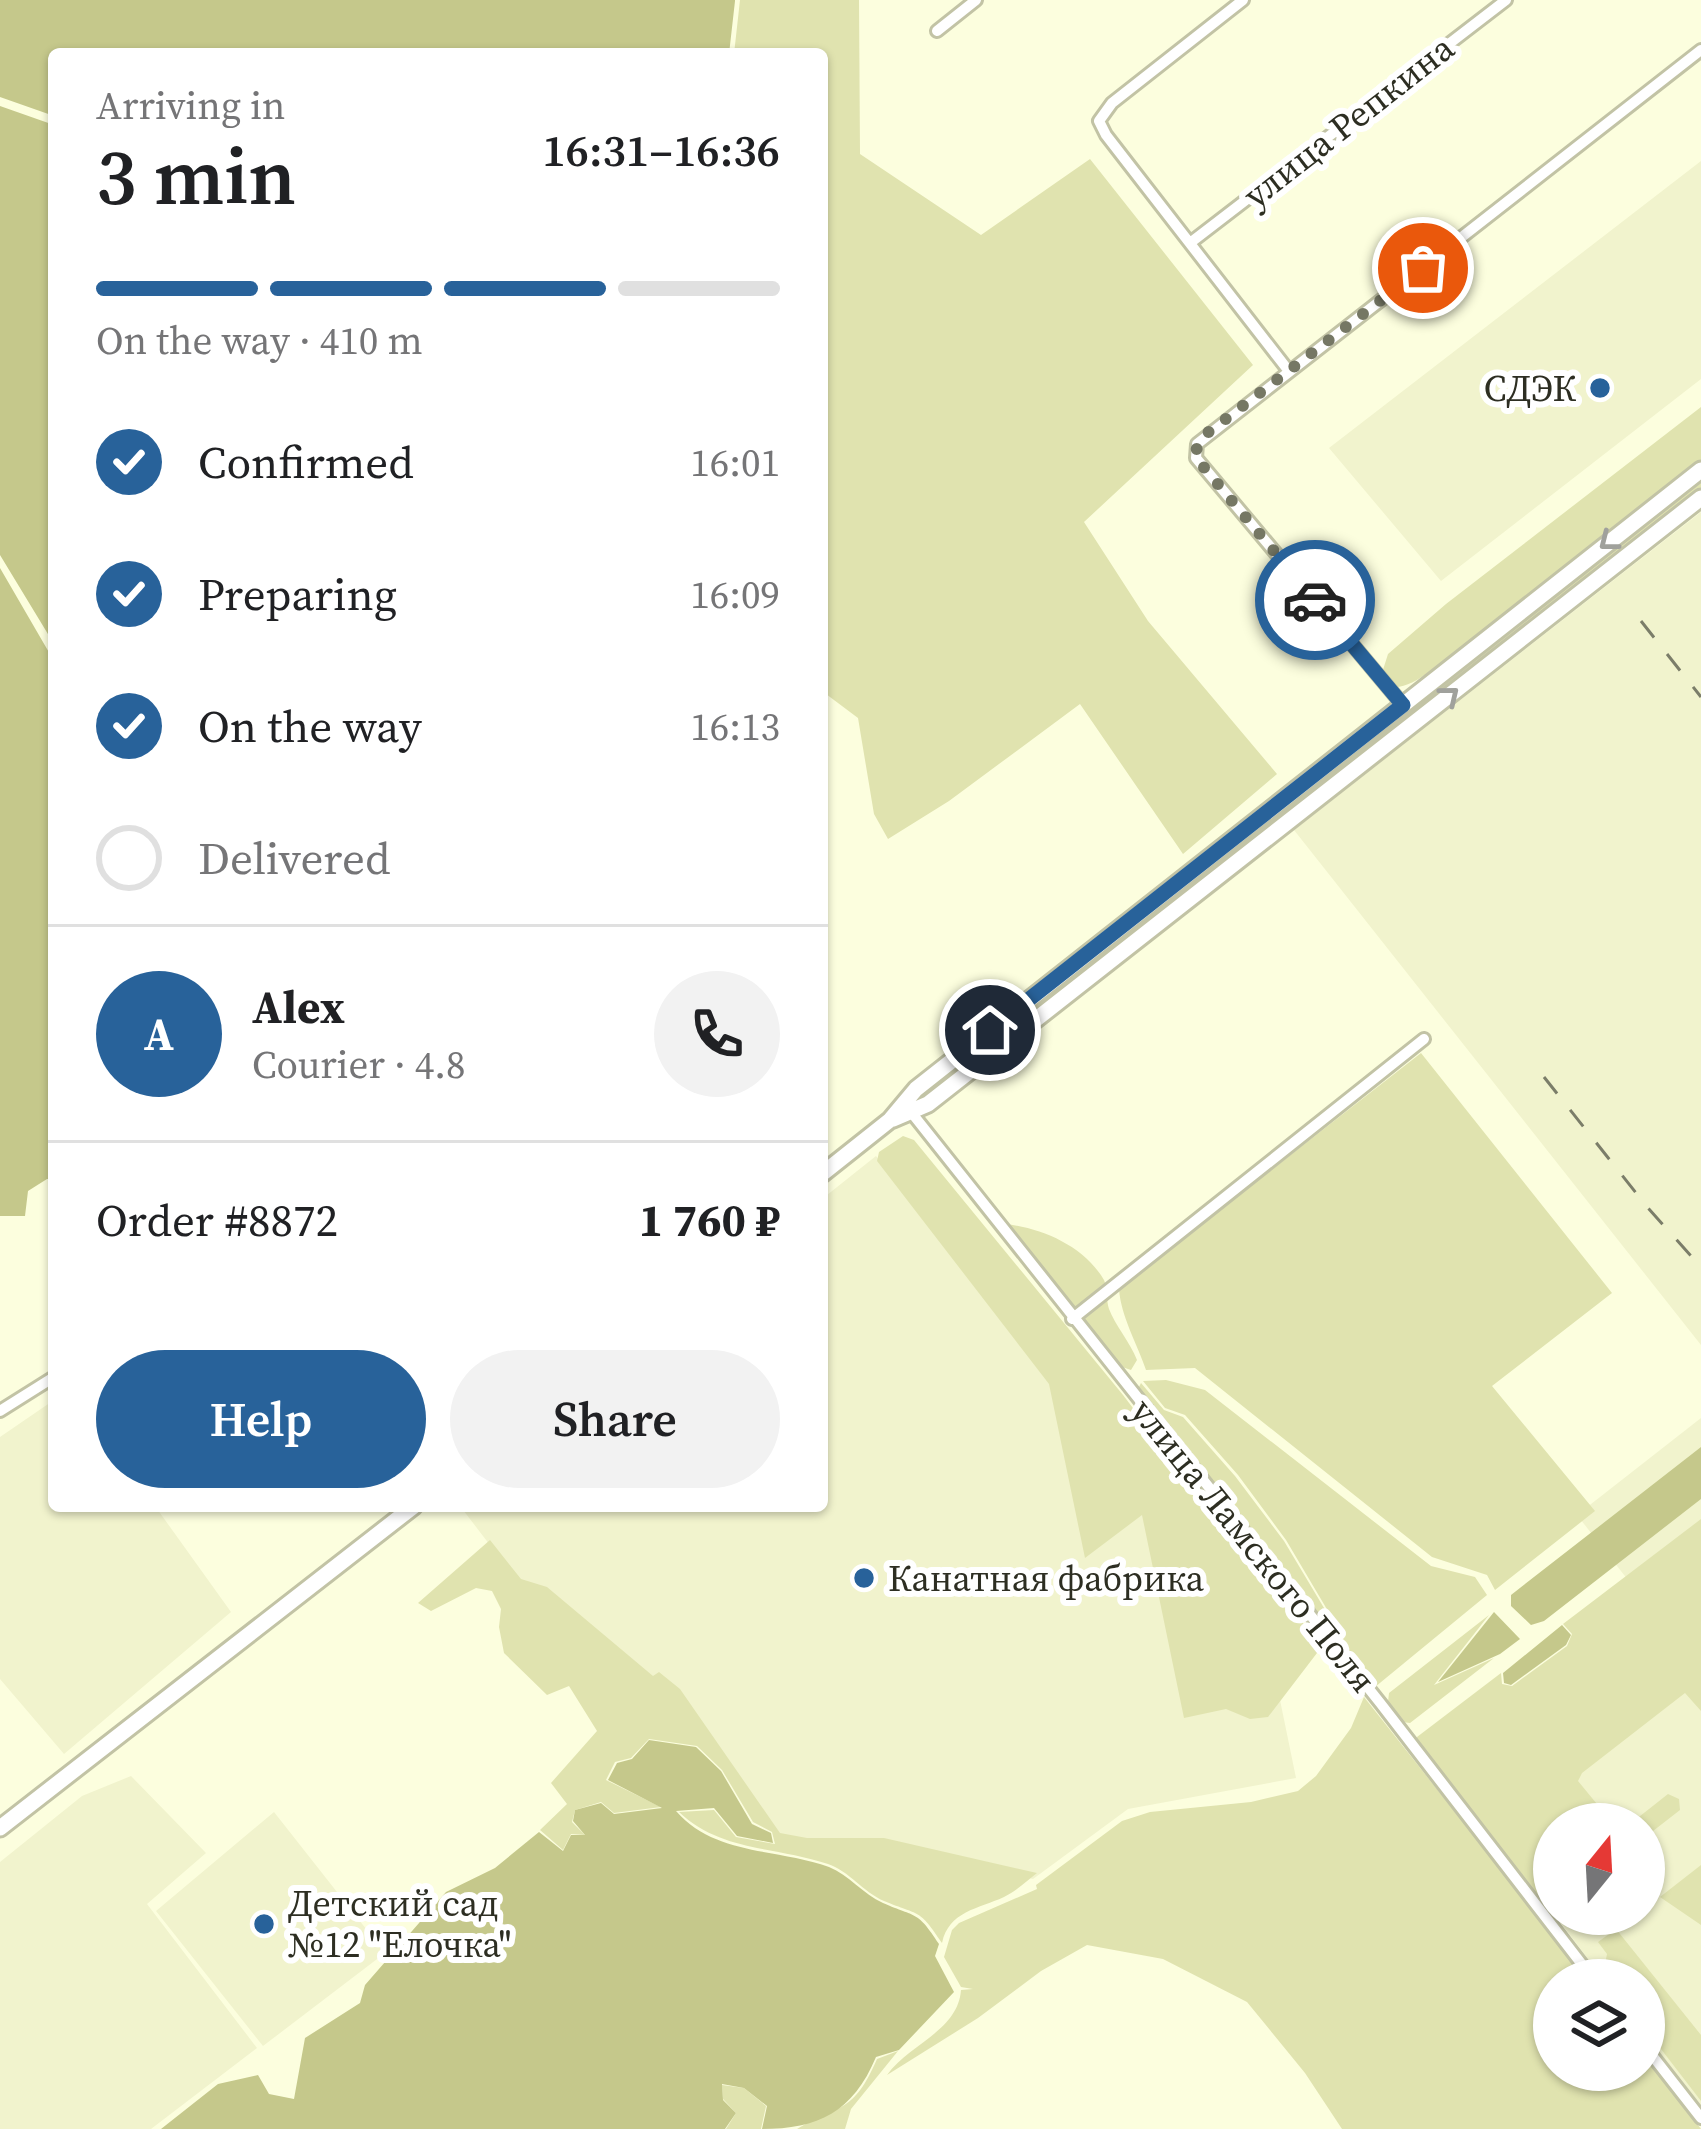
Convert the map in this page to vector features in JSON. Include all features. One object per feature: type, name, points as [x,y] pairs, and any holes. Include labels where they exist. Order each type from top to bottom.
[{"type":"main road","points":[[828,1169],[890,1120],[916,1089],[1701,470]]},
{"type":"main road","points":[[890,1120],[928,1105],[1701,498]]},
{"type":"main road","points":[[1401,706],[1413,725]]},
{"type":"main road","points":[[1257,819],[1272,837]]},
{"type":"main road","points":[[0,1828],[406,1512]]},
{"type":"street","points":[[937,32],[976,0]]},
{"type":"street","points":[[1243,0],[1112,103],[1099,121],[1288,370]]},
{"type":"street","name":"улица Репкина","points":[[1190,243],[1507,0]]},
{"type":"street","points":[[1401,706],[1196,458],[1197,444],[1701,50]]},
{"type":"street","points":[[1072,1319],[1424,1039]]},
{"type":"street","name":"улица Ламского Поля","points":[[910,1112],[1578,1959]]},
{"type":"street","points":[[0,1411],[48,1381]]},
{"type":"street","points":[[1665,2072],[1701,2118]]},
{"type":"shaded area","points":[[0,0],[735,0],[730,48],[48,48],[48,114],[0,97]]},
{"type":"shaded area","points":[[740,0],[859,0],[860,154],[981,235],[1090,159],[1253,365],[1084,522],[1148,621],[1277,774],[1183,854],[1080,704],[949,801],[888,839],[874,814],[858,718],[828,696],[828,48],[735,48]]},
{"type":"shaded area","points":[[0,106],[48,123],[48,634],[0,555]]},
{"type":"shaded area","points":[[1701,161],[1701,379],[1441,581],[1329,448]]},
{"type":"shaded area","points":[[1701,407],[1701,462],[1421,678],[1395,687],[1382,673],[1388,654],[1446,604]]},
{"type":"shaded area","points":[[1701,481],[1701,489],[1420,705],[1544,601]]},
{"type":"shaded area","points":[[1701,512],[1701,1345],[1294,830]]},
{"type":"shaded area","points":[[0,568],[48,651],[48,1179],[28,1191],[25,1216],[0,1216]]},
{"type":"shaded area","points":[[1383,732],[1386,737],[1288,814],[1281,814],[1284,807]]},
{"type":"shaded area","points":[[1237,845],[1241,851],[918,1099],[926,1088]]},
{"type":"shaded area","points":[[1421,1053],[1612,1293],[1492,1386],[1595,1511],[1495,1590],[1487,1575],[1432,1557],[1195,1368],[1146,1370],[1120,1299],[1119,1289]]},
{"type":"shaded area","points":[[903,1136],[914,1140],[1123,1395],[1257,1571],[1317,1639],[1317,1653],[1268,1717],[1250,1719],[1226,1709],[1184,1718],[1142,1515],[1085,1558],[1049,1384],[877,1161],[879,1152]]},
{"type":"shaded area","points":[[876,1156],[1057,1388],[1280,1700],[1296,1778],[1128,1809],[1033,1879],[900,1849],[778,1838],[672,1692],[516,1579],[465,1512],[828,1512],[828,1194]]},
{"type":"shaded area","points":[[1005,1224],[1061,1241],[1096,1268],[1105,1283],[1112,1315],[1137,1360],[1131,1370],[1119,1366]]},
{"type":"shaded area","points":[[1166,1380],[1205,1390],[1431,1566],[1475,1577],[1487,1595],[1375,1687],[1335,1640],[1338,1628],[1286,1540],[1238,1475],[1185,1415],[1165,1408],[1143,1381]]},
{"type":"shaded area","points":[[1141,1383],[1164,1410],[1183,1417],[1235,1476],[1284,1541],[1336,1628],[1334,1638],[1137,1391]]},
{"type":"shaded area","points":[[48,1404],[48,1512],[159,1512],[231,1612],[64,1754],[0,1679],[0,1437]]},
{"type":"shaded area","points":[[1701,1418],[1701,1673],[1577,1515]]},
{"type":"shaded area","points":[[1701,1447],[1701,1499],[1544,1621],[1531,1625],[1511,1606],[1511,1595]]},
{"type":"shaded area","points":[[1701,1519],[1701,1711],[1685,1693],[1582,1773],[1578,1781],[1596,1803],[1533,1803],[1533,1892],[1417,1745],[1417,1737],[1501,1673],[1502,1684],[1512,1686],[1567,1646],[1572,1634],[1563,1624]]},
{"type":"shaded area","points":[[490,1540],[521,1579],[547,1587],[653,1676],[659,1672],[680,1689],[780,1833],[807,1838],[884,1838],[1037,1873],[1008,1895],[958,1918],[942,1943],[918,1914],[876,1897],[836,1867],[731,1841],[695,1825],[679,1812],[714,1810],[736,1837],[775,1844],[772,1832],[753,1822],[722,1770],[697,1746],[649,1739],[631,1758],[615,1762],[606,1780],[661,1807],[614,1813],[601,1802],[575,1810],[572,1822],[585,1835],[571,1834],[563,1850],[540,1830],[567,1804],[551,1783],[597,1731],[569,1686],[547,1695],[504,1653],[501,1609],[492,1591],[476,1588],[431,1611],[418,1603]]},
{"type":"shaded area","points":[[1494,1612],[1520,1639],[1500,1654],[1438,1682]]},
{"type":"shaded area","points":[[1489,1615],[1434,1685],[1494,1658],[1410,1723],[1402,1722],[1388,1702],[1389,1693]]},
{"type":"shaded area","points":[[1562,1625],[1571,1635],[1566,1645],[1511,1685],[1504,1683],[1503,1673]]},
{"type":"shaded area","points":[[1701,1682],[1701,2106],[1665,2059],[1665,1959],[1588,1959],[1570,1935],[1665,1935],[1665,1803],[1533,1803],[1533,1885],[1432,1750]]},
{"type":"shaded area","points":[[1364,1697],[1533,1911],[1533,1935],[1552,1935],[1571,1959],[1533,1959],[1533,2091],[1665,2091],[1665,2081],[1701,2129],[1342,2129],[1305,2073],[1247,2002],[1163,1959],[1087,1945],[887,2075],[942,2027],[958,2004],[961,1990],[973,1989],[961,1987],[944,1957],[959,1923],[1037,1889],[1036,1885],[1122,1821],[1150,1812],[1251,1802],[1298,1791],[1316,1776],[1351,1728]]},
{"type":"shaded area","points":[[649,1740],[696,1747],[721,1771],[752,1824],[771,1833],[773,1843],[737,1836],[714,1808],[676,1811],[692,1826],[748,1849],[829,1867],[876,1899],[915,1916],[939,1944],[935,1956],[954,1992],[899,2050],[876,2057],[845,2104],[817,2121],[762,2129],[767,2106],[744,2088],[722,2084],[723,2100],[736,2113],[725,2129],[161,2129],[218,2084],[258,2075],[269,2094],[294,2099],[305,2038],[360,2003],[365,1985],[446,1892],[495,1868],[539,1832],[563,1851],[571,1835],[585,1835],[573,1821],[575,1810],[601,1803],[614,1814],[662,1808],[608,1780],[617,1763],[632,1759]]},
{"type":"shaded area","points":[[131,1776],[206,1853],[147,1904],[257,2048],[151,2129],[0,2129],[0,1862],[82,1796]]},
{"type":"shaded area","points":[[1668,1794],[1679,1799],[1680,1810],[1665,1822],[1665,1803],[1657,1803]]},
{"type":"shaded area","name":"Детский сад №12 \"Елочка\"","points":[[274,1812],[385,1953],[263,2046],[156,1911]]},
{"type":"shaded area","points":[[1701,1865],[1701,1925],[1665,1900],[1665,1893]]},
{"type":"shaded area","points":[[1608,1935],[1621,1935],[1640,1959],[1606,1959],[1598,1942]]},
{"type":"shaded area","points":[[1665,1990],[1701,2035],[1701,2101],[1665,2054]]},
{"type":"shaded area","points":[[898,2051],[851,2109],[845,2129],[797,2129],[844,2105],[861,2089],[877,2059]]},
{"type":"shaded area","points":[[722,2085],[744,2088],[766,2106],[761,2129],[726,2129],[736,2113],[723,2099]]},
{"type":"railway","points":[[1641,621],[1701,697]]},
{"type":"railway","points":[[1544,1077],[1701,1267]]},
{"type":"way so far","points":[[1315,600],[1196,458],[1197,444],[1423,268]]},
{"type":"place","name":"СДЭК","points":[[1600,388]]},
{"type":"place","name":"Канатная фабрика","points":[[864,1578]]},
{"type":"place","name":"Детский сад №12 \"Елочка\"","points":[[264,1924]]},
{"type":"route","points":[[990,1030],[1403,705],[1315,600]]}]
